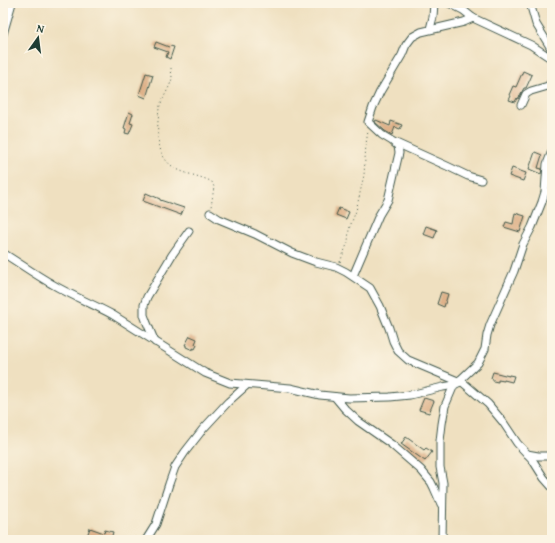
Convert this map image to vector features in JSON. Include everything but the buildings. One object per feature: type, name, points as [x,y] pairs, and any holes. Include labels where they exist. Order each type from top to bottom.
[{"type":"street","points":[[3,34],[12,3]]},
{"type":"street","points":[[430,29],[434,3]]},
{"type":"street","points":[[449,3],[463,10],[473,18],[531,45],[552,59]]},
{"type":"street","points":[[530,3],[536,24],[552,50]]},
{"type":"street","points":[[473,18],[464,22],[430,29],[412,37],[380,92],[368,122],[382,135],[392,141],[468,176],[481,180]]},
{"type":"street","points":[[521,105],[526,94],[548,86],[552,81]]},
{"type":"street","points":[[353,276],[379,215],[388,200],[399,153],[398,146],[392,141]]},
{"type":"street","points":[[442,540],[443,483],[440,467],[441,436],[446,406],[458,382],[478,363],[485,349],[487,335],[511,278],[523,244],[542,202],[545,192],[547,164],[552,151]]},
{"type":"street","points":[[210,213],[219,219],[255,234],[292,253],[338,268],[370,288],[386,319],[392,341],[398,351],[408,360],[458,382],[488,404],[552,487]]},
{"type":"street","points":[[155,342],[144,315],[144,305],[147,296],[172,255],[189,231]]},
{"type":"street","points":[[3,253],[53,285],[101,308],[205,373],[230,383],[290,388],[335,397],[390,398],[410,395],[458,382]]},
{"type":"street","points":[[146,540],[156,524],[175,467],[203,429],[228,402],[248,385]]},
{"type":"street","points":[[335,397],[358,421],[391,444],[421,470],[431,482],[442,508]]},
{"type":"street","points":[[527,454],[552,456]]},
{"type":"path","points":[[171,68],[172,78],[159,109],[158,141],[166,160],[172,166],[178,170],[212,182],[214,187],[210,213]]},
{"type":"path","points":[[338,268],[348,242],[349,229],[356,211],[364,175],[368,122]]}]
